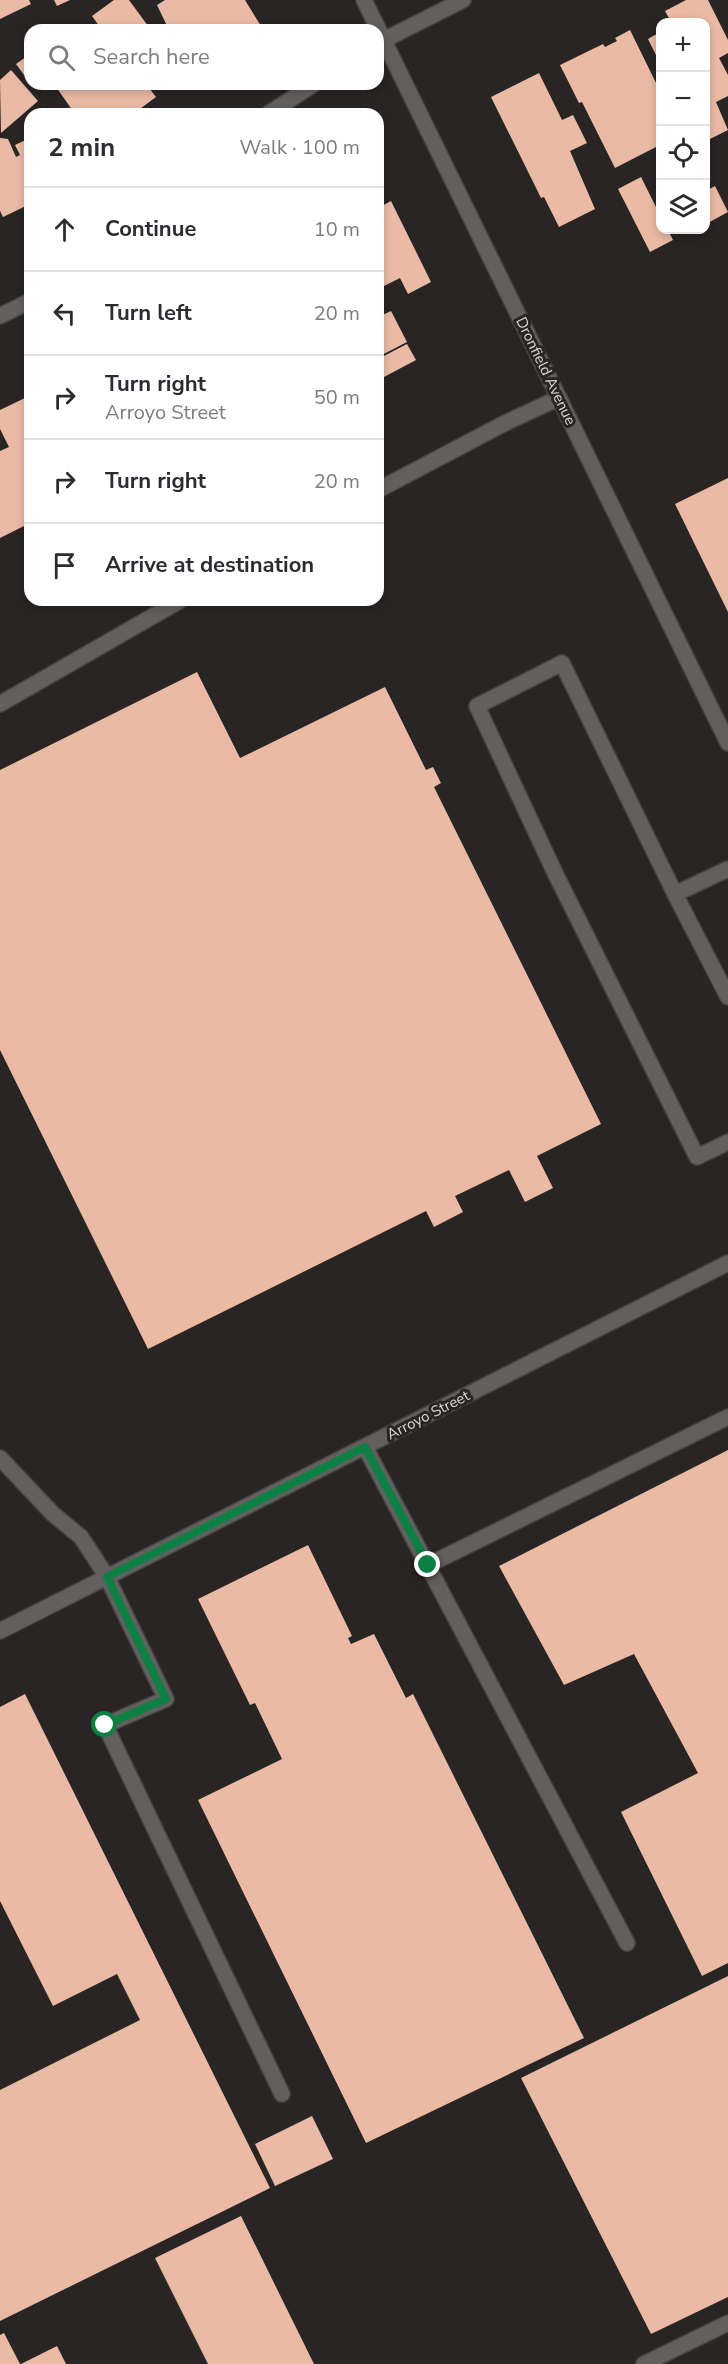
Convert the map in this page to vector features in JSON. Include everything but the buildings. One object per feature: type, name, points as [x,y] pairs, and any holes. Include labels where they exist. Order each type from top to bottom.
[{"type":"street","name":"Dronfield Avenue","points":[[364,0],[374,24]]},
{"type":"street","points":[[384,40],[464,0]]},
{"type":"street","name":"Dronfield Avenue","points":[[384,47],[728,743]]},
{"type":"street","points":[[277,108],[305,90]]},
{"type":"street","points":[[0,316],[24,304]]},
{"type":"street","points":[[384,487],[507,422],[559,398]]},
{"type":"street","points":[[0,704],[171,606]]},
{"type":"street","points":[[728,997],[562,663],[477,706],[555,873],[697,1157],[728,1142]]},
{"type":"street","points":[[675,894],[728,869]]},
{"type":"street","name":"Arroyo Street","points":[[0,1631],[726,1268]]},
{"type":"street","points":[[428,1565],[728,1417]]},
{"type":"street","points":[[365,1447],[627,1943]]},
{"type":"street","points":[[0,1458],[53,1514],[81,1537],[107,1577],[166,1699],[105,1725],[282,2094]]},
{"type":"street","points":[[644,2364],[728,2323]]},
{"type":"route","points":[[105,1725],[166,1699],[107,1577],[365,1447],[428,1565]]}]
